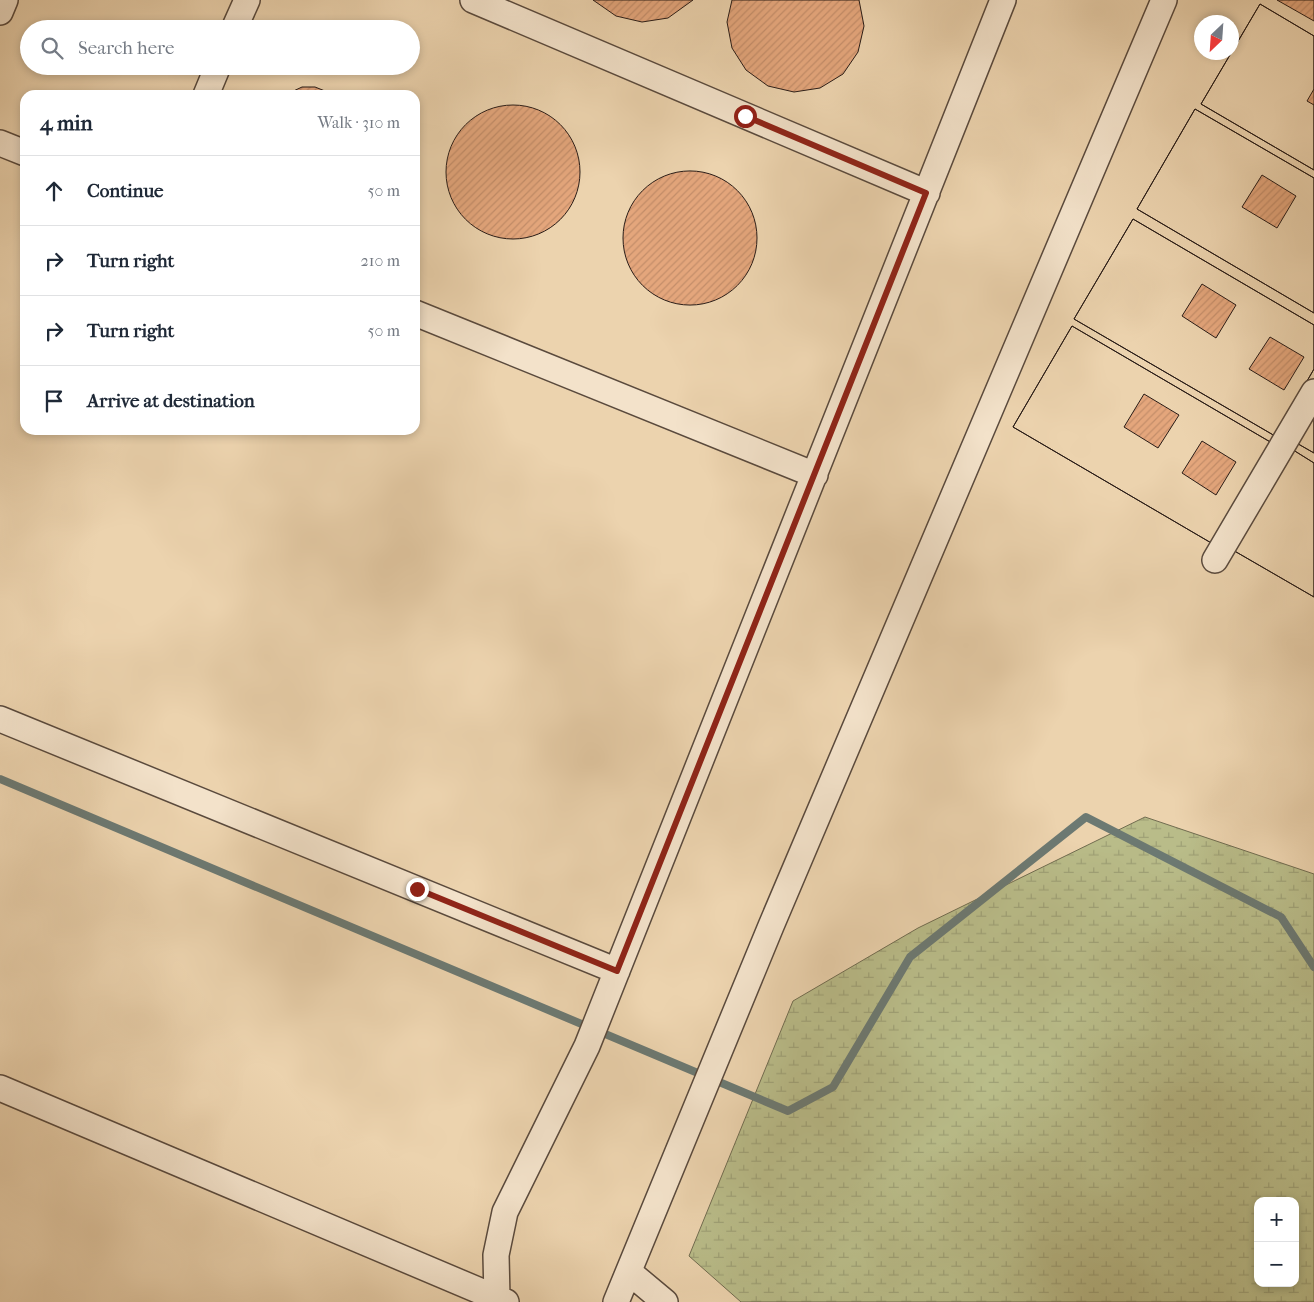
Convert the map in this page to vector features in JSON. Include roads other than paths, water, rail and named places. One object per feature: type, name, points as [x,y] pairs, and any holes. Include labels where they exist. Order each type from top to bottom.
[{"type":"street","points":[[0,12],[5,0]]},
{"type":"street","points":[[238,20],[246,0]]},
{"type":"street","points":[[473,0],[926,193]]},
{"type":"street","points":[[0,1088],[501,1301],[496,1255],[505,1212],[586,1046],[617,971],[1003,0]]},
{"type":"street","points":[[616,1302],[771,926],[1164,0]]},
{"type":"street","points":[[208,90],[214,75]]},
{"type":"street","points":[[0,143],[20,151]]},
{"type":"street","points":[[420,315],[815,475]]},
{"type":"street","points":[[1215,560],[1314,392]]},
{"type":"street","points":[[0,719],[617,971]]},
{"type":"street","points":[[629,1272],[665,1302]]},
{"type":"waterway","points":[[0,779],[788,1111],[833,1087],[910,957],[1086,817],[1281,917],[1314,967]]}]
